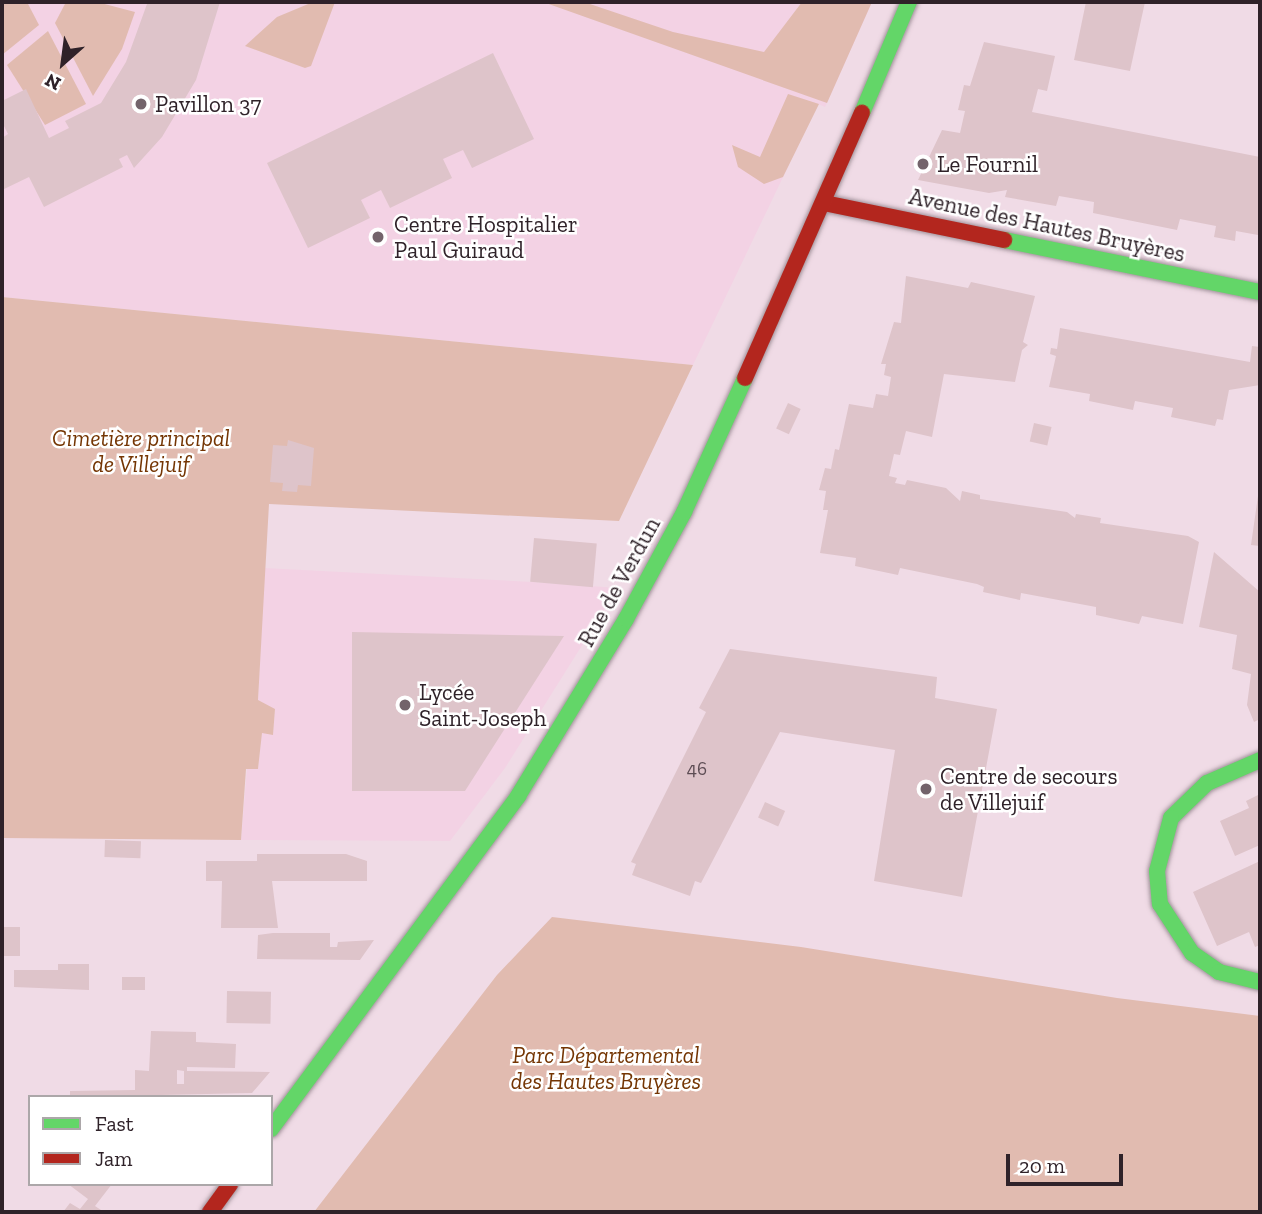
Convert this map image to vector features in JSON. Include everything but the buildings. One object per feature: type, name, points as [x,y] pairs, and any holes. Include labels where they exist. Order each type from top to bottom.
[{"type":"street","name":"Rue de Verdun","points":[[273,1126],[517,796],[626,619],[684,512],[824,203],[909,2]]},
{"type":"street","name":"Avenue des Hautes Bruyères","points":[[824,203],[1260,292]]},
{"type":"street","points":[[1260,760],[1207,783],[1171,818],[1157,871],[1160,904],[1192,953],[1219,972],[1260,982]]},
{"type":"street","points":[[209,1212],[228,1186]]},
{"type":"shaded area","name":"Centre Hospitalier Paul Guiraud","points":[[2,2],[872,2],[827,103],[825,107],[818,104],[693,365],[2,297]]},
{"type":"shaded area","name":"Lycée Saint-Joseph","points":[[264,568],[618,588],[505,768],[450,841],[241,840],[247,769],[258,769],[262,732],[273,734],[275,710],[258,701]]},
{"type":"green space","points":[[2,2],[27,2],[39,25],[2,55]]},
{"type":"green space","points":[[66,2],[97,2],[135,12],[122,49],[93,96],[55,23]]},
{"type":"green space","points":[[313,2],[335,2],[311,66],[305,68],[245,46],[277,17]]},
{"type":"green space","points":[[543,2],[584,2],[673,32],[764,52],[802,2],[872,2],[827,103]]},
{"type":"green space","points":[[48,31],[86,104],[45,125],[7,65]]},
{"type":"green space","points":[[788,94],[819,104],[783,177],[764,184],[738,167],[732,145],[760,157]]},
{"type":"green space","name":"Cimetière principal de Villejuif","points":[[2,297],[693,365],[619,521],[269,504],[258,700],[275,709],[273,735],[262,733],[258,769],[246,769],[241,840],[2,838]]},
{"type":"green space","name":"Parc Départemental des Hautes Bruyères","points":[[552,917],[801,947],[1117,998],[1260,1016],[1260,1212],[314,1212],[497,975]]},
{"type":"traffic: fast","points":[[862,113],[909,2]]},
{"type":"traffic: fast","points":[[1004,240],[1260,292]]},
{"type":"traffic: fast","points":[[273,1126],[518,796],[626,619],[684,512],[745,378]]},
{"type":"traffic: fast","points":[[1260,760],[1207,783],[1171,818],[1157,871],[1160,904],[1192,953],[1219,972],[1260,982]]},
{"type":"traffic: jam","points":[[745,378],[862,113]]},
{"type":"traffic: jam","points":[[824,203],[1004,240]]},
{"type":"traffic: jam","points":[[210,1212],[229,1186]]},
{"type":"place","name":"Pavillon 37","points":[[141,104]]},
{"type":"place","name":"Le Fournil","points":[[923,164]]},
{"type":"place","name":"Centre Hospitalier Paul Guiraud","points":[[378,237]]},
{"type":"place","name":"Lycée Saint-Joseph","points":[[405,705]]},
{"type":"place","name":"Centre de secours de Villejuif","points":[[926,789]]}]
